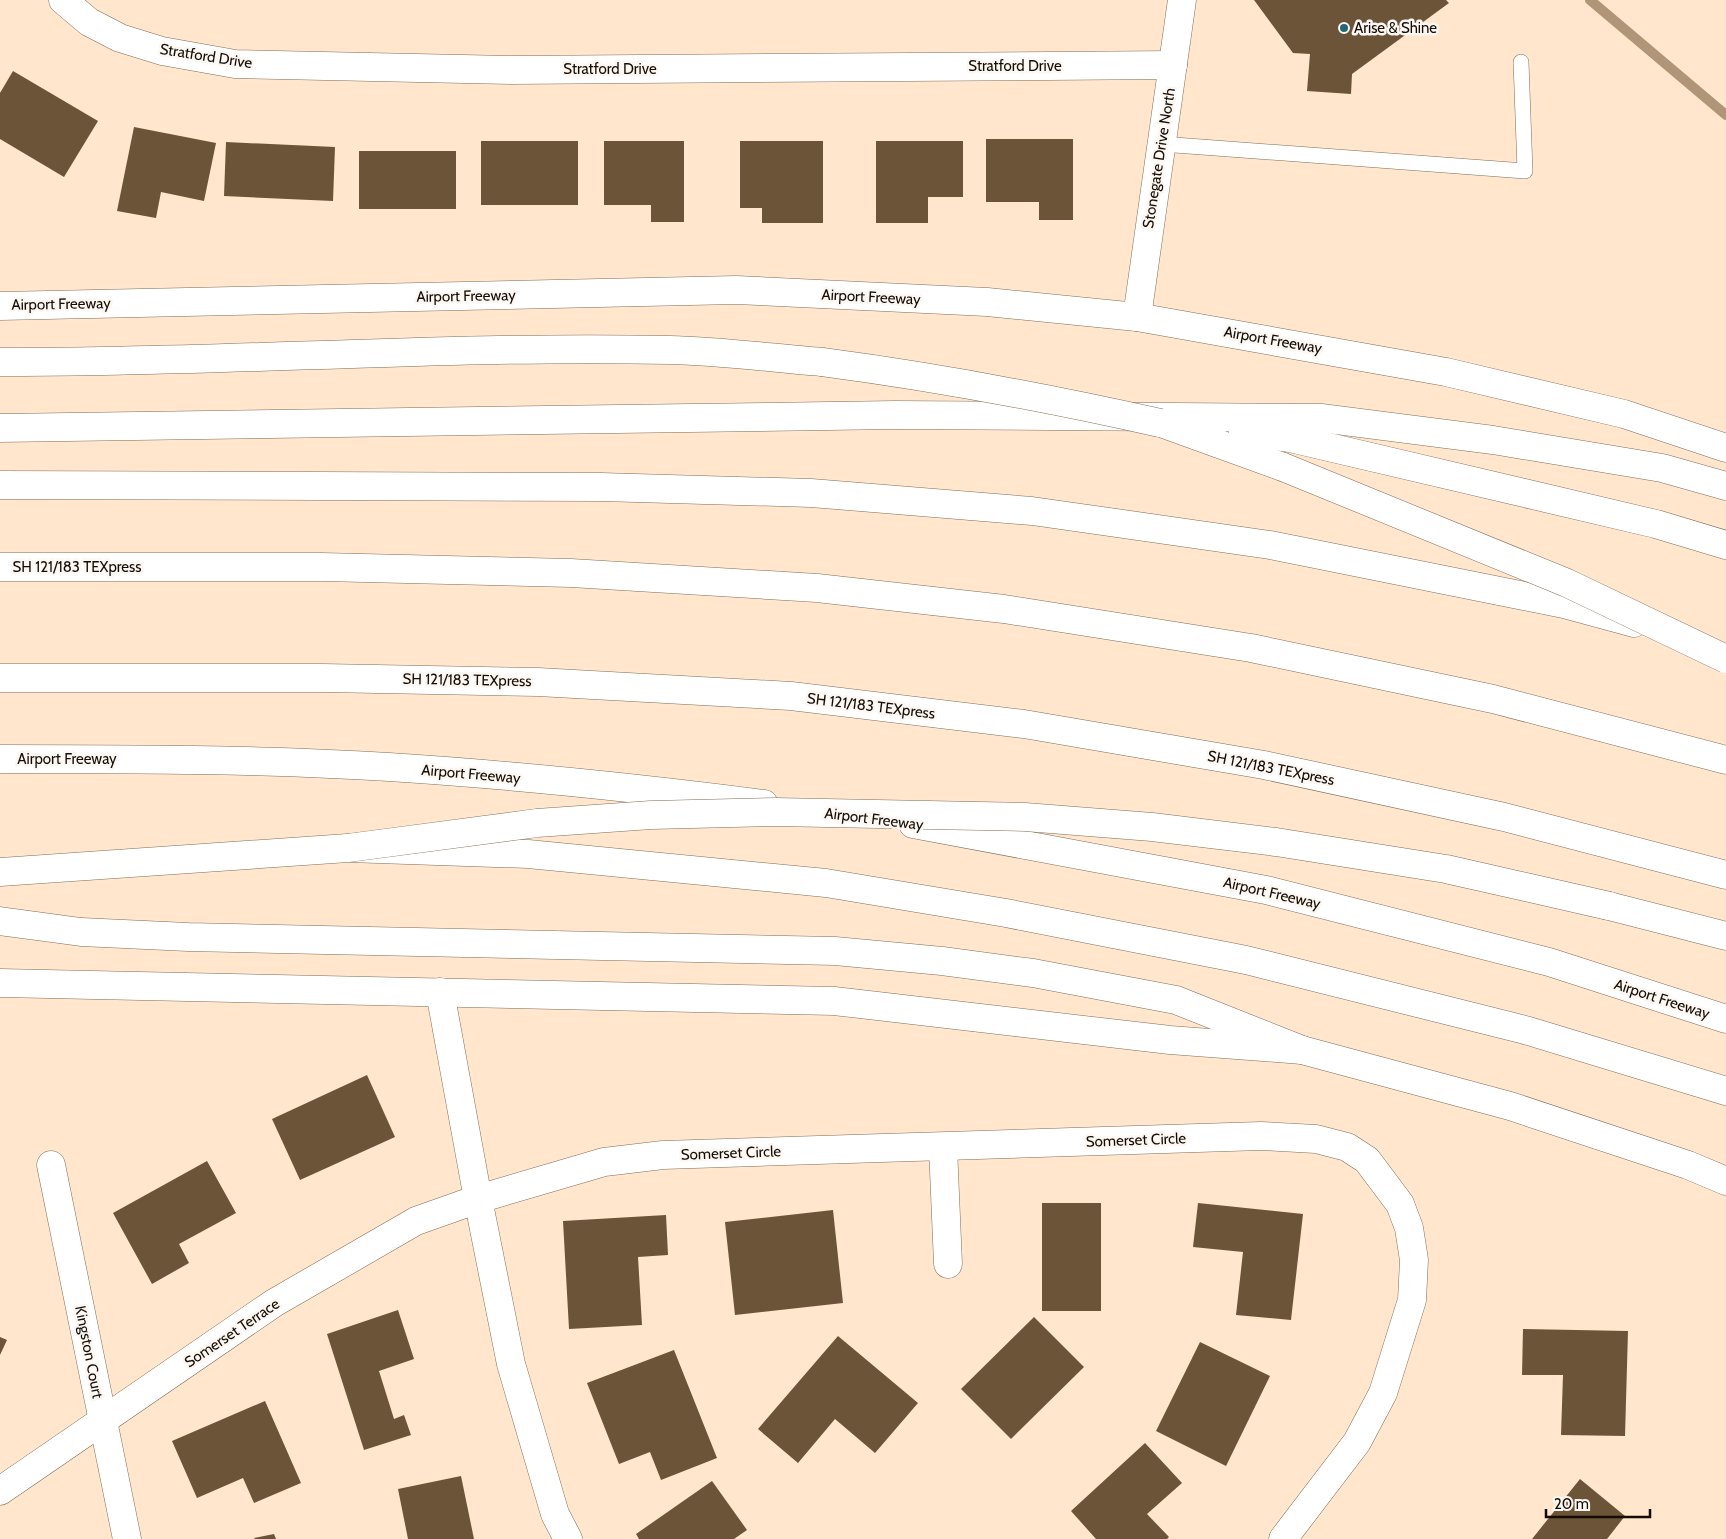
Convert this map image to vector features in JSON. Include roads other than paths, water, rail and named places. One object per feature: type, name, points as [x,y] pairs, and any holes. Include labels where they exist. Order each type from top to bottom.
[{"type":"main road","name":"Stratford Drive","points":[[63,0],[89,22],[120,38],[162,51],[235,64],[513,70],[1173,64]]},
{"type":"main road","name":"Stonegate Drive North","points":[[1137,317],[1182,0]]},
{"type":"main road","name":"Airport Freeway","points":[[0,306],[736,290],[987,302],[1137,317],[1446,372],[1624,414],[1726,448]]},
{"type":"main road","points":[[0,362],[99,362],[548,349],[672,350],[822,362],[923,376],[1055,399],[1160,422],[1290,438],[1656,524],[1726,545]]},
{"type":"main road","points":[[0,428],[895,414],[1321,418],[1530,446],[1662,468],[1726,486]]},
{"type":"main road","points":[[1160,422],[1284,467],[1444,531],[1567,583],[1726,659]]},
{"type":"main road","points":[[0,485],[601,487],[811,493],[1032,511],[1270,545],[1564,604],[1726,649]]},
{"type":"main road","name":"SH 121/183 TEXpress","points":[[0,567],[322,567],[571,573],[817,588],[1004,609],[1251,648],[1494,699],[1726,760]]},
{"type":"main road","name":"SH 121/183 TEXpress","points":[[0,678],[323,678],[528,681],[791,696],[1024,724],[1264,764],[1504,817],[1726,875]]},
{"type":"main road","name":"Airport Freeway","points":[[0,759],[130,759],[388,767],[642,788],[937,827],[1266,890],[1550,962],[1726,1019]]},
{"type":"main road","points":[[0,872],[348,848],[537,823],[651,815],[784,812],[1025,817],[1152,827],[1276,842],[1446,869],[1609,906],[1726,936]]},
{"type":"main road","points":[[348,848],[528,854],[826,883],[1006,913],[1246,960],[1525,1030],[1726,1091]]},
{"type":"main road","points":[[0,921],[81,932],[188,937],[836,951],[942,961],[1033,973],[1176,1000],[1302,1050],[1510,1106],[1688,1165],[1726,1181]]},
{"type":"main road","points":[[0,983],[834,1001],[1170,1040],[1302,1050]]},
{"type":"main road","points":[[440,992],[511,1364],[556,1514],[568,1539]]},
{"type":"main road","name":"Somerset Circle","points":[[478,1199],[604,1162],[663,1155],[1261,1136],[1316,1139],[1347,1147],[1366,1160],[1400,1204],[1410,1228],[1414,1260],[1412,1300],[1383,1393],[1375,1409],[1357,1442],[1283,1539]]},
{"type":"main road","points":[[943,1146],[948,1264]]},
{"type":"main road","name":"Kingston Court","points":[[51,1165],[127,1539]]},
{"type":"main road","name":"Somerset Terrace","points":[[0,1491],[274,1303],[416,1222],[478,1199]]},
{"type":"lane","points":[[1161,144],[1525,171],[1521,62]]},
{"type":"waterway","points":[[1590,0],[1726,115]]},
{"type":"place","name":"Arise & Shine","points":[[1344,28]]}]
